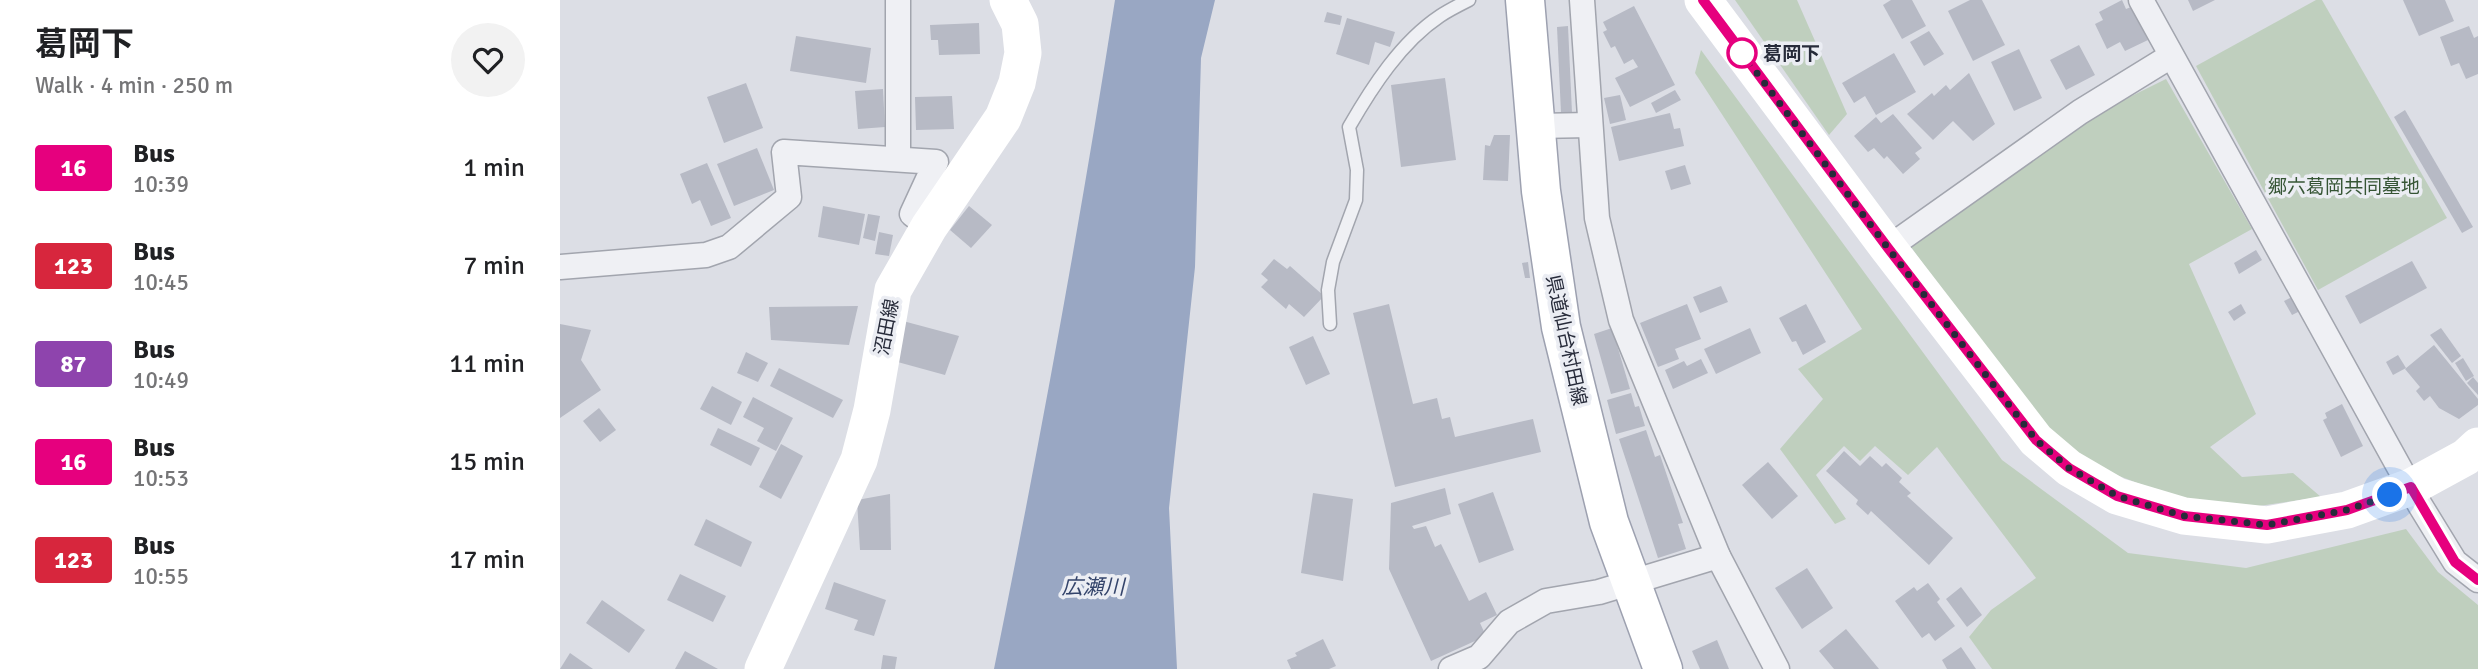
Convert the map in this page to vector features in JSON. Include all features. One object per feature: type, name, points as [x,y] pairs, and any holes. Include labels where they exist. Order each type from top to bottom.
[{"type":"main road","name":"県道仙台村田線","points":[[1525,0],[1541,191],[1561,327],[1609,523],[1663,669]]},
{"type":"street","points":[[898,0],[898,159]]},
{"type":"street","name":"沼田線","points":[[763,669],[859,460],[872,410],[893,290],[929,227],[1003,118],[1017,83],[1023,53],[1020,24],[1008,0]]},
{"type":"street","points":[[1583,0],[1597,218],[1620,320],[1718,556],[1777,669]]},
{"type":"street","points":[[1703,0],[1888,248],[2036,440],[2069,468],[2117,496],[2184,516],[2267,525],[2347,510],[2411,487],[2466,457],[2478,446]]},
{"type":"street","points":[[2141,0],[2411,487],[2455,562],[2478,580]]},
{"type":"street","points":[[1888,248],[2080,112],[2171,56]]},
{"type":"street","points":[[1536,126],[1590,125]]},
{"type":"street","points":[[560,267],[706,255],[729,247],[789,197],[784,152],[936,162],[912,214],[929,227]]},
{"type":"street","points":[[1451,669],[1479,657],[1509,622],[1546,601],[1630,583],[1718,556]]},
{"type":"lane","points":[[1330,324],[1328,290],[1334,262],[1356,200],[1357,170],[1349,127],[1405,47],[1439,17],[1469,0]]},
{"type":"green space","points":[[1735,0],[1797,0],[1847,114],[1829,135]]},
{"type":"green space","name":"郷六葛岡共同墓地","points":[[2316,0],[2322,0],[2447,218],[2318,290],[2196,66]]},
{"type":"green space","points":[[1701,50],[2002,460],[2128,553],[2246,568],[2406,529],[2438,572],[2478,605],[2478,669],[1992,669],[1969,637],[1991,610],[2036,578],[1937,447],[1908,475],[1875,446],[1860,461],[1844,446],[1816,475],[1846,519],[1835,524],[1780,449],[1823,399],[1798,369],[1862,329],[1695,73]]},
{"type":"green space","points":[[2166,79],[2252,229],[2189,264],[2256,414],[2210,447],[2242,477],[2293,473],[2321,497],[2252,507],[2201,507],[2082,462],[2023,402],[1911,247],[2085,119]]},
{"type":"water","name":"広瀬川","points":[[1115,0],[1215,0],[1201,58],[1195,267],[1169,508],[1177,669],[994,669],[1058,335]]},
{"type":"building","points":[[1891,0],[1912,0],[1926,26],[1902,39],[1883,5]]},
{"type":"building","points":[[1970,0],[1982,0],[2005,45],[1973,61],[1948,11]]},
{"type":"building","points":[[2122,0],[2126,9],[2131,7],[2148,40],[2125,51],[2120,42],[2107,49],[2095,24],[2103,20],[2099,12]]},
{"type":"building","points":[[2188,0],[2215,0],[2193,11]]},
{"type":"building","points":[[2403,0],[2445,0],[2454,21],[2419,36]]},
{"type":"building","points":[[1634,6],[1675,85],[1630,107],[1615,78],[1638,67],[1633,59],[1624,64],[1615,46],[1611,48],[1603,32],[1607,30],[1603,22]]},
{"type":"building","points":[[1327,12],[1342,16],[1340,25],[1324,22]]},
{"type":"building","points":[[1347,18],[1395,32],[1390,47],[1375,42],[1369,65],[1336,54]]},
{"type":"building","points":[[979,23],[980,54],[939,55],[938,40],[931,40],[930,25]]},
{"type":"building","points":[[1568,26],[1572,113],[1561,113],[1557,27]]},
{"type":"building","points":[[2469,26],[2474,38],[2478,36],[2478,74],[2466,79],[2459,63],[2451,66],[2440,37]]},
{"type":"building","points":[[1929,31],[1944,54],[1924,66],[1910,42]]},
{"type":"building","points":[[796,36],[871,48],[866,83],[790,71]]},
{"type":"building","points":[[2079,45],[2095,75],[2066,90],[2050,60]]},
{"type":"building","points":[[2019,49],[2042,98],[2014,111],[1991,62]]},
{"type":"building","points":[[1894,53],[1916,92],[1876,115],[1865,96],[1854,103],[1842,83]]},
{"type":"building","points":[[1969,73],[1995,124],[1973,141],[1953,121],[1933,140],[1907,114],[1932,93],[1934,96],[1946,85],[1950,90]]},
{"type":"building","points":[[1445,78],[1456,160],[1401,167],[1391,85]]},
{"type":"building","points":[[746,83],[763,128],[724,143],[707,97]]},
{"type":"building","points":[[883,89],[885,127],[858,129],[855,91]]},
{"type":"building","points":[[1675,90],[1681,100],[1656,113],[1651,103]]},
{"type":"building","points":[[1620,95],[1626,120],[1610,124],[1604,98]]},
{"type":"building","points":[[952,96],[954,129],[916,130],[915,97]]},
{"type":"building","points":[[2405,110],[2473,227],[2462,233],[2394,117]]},
{"type":"building","points":[[1670,113],[1674,129],[1680,128],[1684,146],[1619,161],[1611,127]]},
{"type":"building","points":[[1893,114],[1922,148],[1915,153],[1920,159],[1903,174],[1887,156],[1884,159],[1874,148],[1868,152],[1854,136],[1876,117],[1881,123]]},
{"type":"building","points":[[1494,135],[1510,135],[1508,181],[1483,180],[1485,145],[1490,146]]},
{"type":"building","points":[[757,148],[774,190],[734,206],[717,164]]},
{"type":"building","points":[[707,163],[731,218],[711,226],[700,200],[692,204],[680,174]]},
{"type":"building","points":[[1685,165],[1691,184],[1671,190],[1665,171]]},
{"type":"building","points":[[823,206],[865,214],[859,245],[818,237]]},
{"type":"building","points":[[969,206],[992,225],[971,248],[950,230]]},
{"type":"building","points":[[868,214],[880,216],[875,241],[863,238]]},
{"type":"building","points":[[879,232],[893,235],[889,256],[875,254]]},
{"type":"building","points":[[2256,250],[2262,260],[2239,274],[2234,263]]},
{"type":"building","points":[[1274,259],[1287,269],[1290,266],[1324,296],[1304,317],[1289,304],[1286,309],[1261,287],[1268,280],[1261,274]]},
{"type":"building","points":[[2412,261],[2427,288],[2360,324],[2345,296]]},
{"type":"building","points":[[1528,262],[1530,278],[1525,278],[1522,263]]},
{"type":"building","points":[[1721,286],[1728,302],[1700,313],[1693,297]]},
{"type":"building","points":[[2294,296],[2302,310],[2292,315],[2284,301]]},
{"type":"building","points":[[1389,304],[1413,404],[1437,398],[1442,419],[1450,417],[1455,437],[1533,419],[1541,452],[1395,487],[1353,313]]},
{"type":"building","points":[[1687,304],[1701,339],[1675,349],[1679,359],[1658,367],[1640,323]]},
{"type":"building","points":[[1806,304],[1826,342],[1803,355],[1796,341],[1792,342],[1779,318]]},
{"type":"building","points":[[2241,304],[2246,313],[2234,321],[2228,312]]},
{"type":"building","points":[[858,306],[849,345],[771,340],[769,307]]},
{"type":"building","points":[[903,321],[959,336],[945,375],[894,361]]},
{"type":"building","points":[[560,324],[591,330],[581,360],[601,390],[560,418]]},
{"type":"building","points":[[1612,328],[1630,389],[1611,394],[1594,334]]},
{"type":"building","points":[[1750,328],[1761,353],[1716,374],[1704,349]]},
{"type":"building","points":[[2441,328],[2461,356],[2452,363],[2430,335]]},
{"type":"building","points":[[1313,336],[1330,374],[1306,385],[1289,347]]},
{"type":"building","points":[[2434,345],[2478,399],[2478,405],[2459,419],[2439,408],[2430,396],[2424,401],[2416,391],[2420,387],[2405,369]]},
{"type":"building","points":[[746,352],[768,363],[758,382],[737,373]]},
{"type":"building","points":[[2398,355],[2406,368],[2393,375],[2386,362]]},
{"type":"building","points":[[2463,358],[2474,376],[2466,381],[2455,363]]},
{"type":"building","points":[[1701,359],[1708,373],[1673,389],[1665,370],[1684,361],[1687,366]]},
{"type":"building","points":[[779,368],[843,400],[833,418],[770,386]]},
{"type":"building","points":[[2473,377],[2478,383],[2478,395],[2467,383]]},
{"type":"building","points":[[712,386],[742,402],[731,425],[700,409]]},
{"type":"building","points":[[1631,393],[1635,407],[1639,406],[1645,426],[1616,434],[1607,400]]},
{"type":"building","points":[[753,397],[793,418],[776,451],[757,441],[764,428],[743,417]]},
{"type":"building","points":[[2342,404],[2363,446],[2341,457],[2323,420],[2327,418],[2325,413]]},
{"type":"building","points":[[599,408],[616,430],[600,442],[583,421]]},
{"type":"building","points":[[718,428],[760,448],[751,466],[710,445]]},
{"type":"building","points":[[1646,430],[1655,457],[1660,455],[1683,523],[1678,524],[1686,549],[1658,558],[1619,439]]},
{"type":"building","points":[[781,444],[803,456],[781,499],[759,487]]},
{"type":"building","points":[[1844,451],[1860,466],[1870,456],[1882,467],[1886,463],[1902,478],[1899,482],[1911,493],[1907,496],[1953,538],[1929,565],[1871,511],[1868,515],[1856,504],[1858,500],[1826,471]]},
{"type":"building","points":[[1768,462],[1798,496],[1772,519],[1742,485]]},
{"type":"building","points":[[1445,488],[1451,514],[1412,526],[1414,529],[1426,526],[1435,547],[1441,544],[1469,601],[1486,592],[1497,615],[1480,623],[1486,636],[1431,661],[1389,569],[1391,503]]},
{"type":"building","points":[[1493,492],[1514,550],[1479,563],[1458,504]]},
{"type":"building","points":[[1313,493],[1353,499],[1343,581],[1301,573]]},
{"type":"building","points":[[890,494],[891,550],[860,550],[857,500]]},
{"type":"building","points":[[706,519],[752,542],[741,567],[694,545]]},
{"type":"building","points":[[1807,568],[1833,608],[1802,629],[1775,588]]},
{"type":"building","points":[[680,574],[726,596],[713,622],[667,600]]},
{"type":"building","points":[[834,582],[886,600],[874,636],[854,630],[858,620],[825,609]]},
{"type":"building","points":[[1928,583],[1940,599],[1937,602],[1955,626],[1935,641],[1929,633],[1922,638],[1895,601],[1914,587],[1917,591]]},
{"type":"building","points":[[1961,587],[1982,615],[1967,627],[1946,599]]},
{"type":"building","points":[[602,600],[645,630],[629,653],[586,623]]},
{"type":"building","points":[[1846,629],[1879,669],[1834,669],[1819,651]]},
{"type":"building","points":[[1323,639],[1336,666],[1329,669],[1291,669],[1287,660]]},
{"type":"building","points":[[1717,640],[1729,669],[1700,669],[1692,651]]},
{"type":"building","points":[[1961,647],[1976,669],[1947,669],[1942,660]]},
{"type":"building","points":[[685,651],[718,669],[675,669]]},
{"type":"building","points":[[570,653],[593,669],[560,669]]},
{"type":"building","points":[[883,655],[897,657],[895,669],[881,669]]},
{"type":"bus line","name":"16","points":[[1703,0],[1888,248],[2036,440],[2069,468],[2117,496],[2184,516],[2267,525],[2347,510],[2411,487],[2455,562],[2478,580]]},
{"type":"place","name":"葛岡下","points":[[1742,53]]},
{"type":"route","points":[[1742,53],[2036,440],[2069,468],[2117,496],[2184,516],[2267,525],[2347,510],[2390,495]]}]
